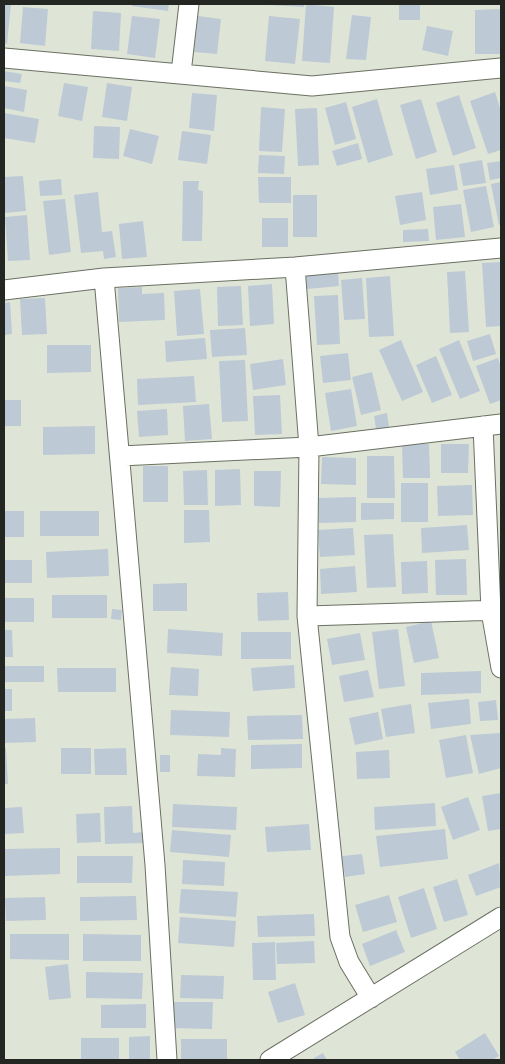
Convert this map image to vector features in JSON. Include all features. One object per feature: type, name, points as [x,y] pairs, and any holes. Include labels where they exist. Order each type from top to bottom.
[{"type":"street","points":[[181,73],[189,4]]},
{"type":"street","points":[[4,58],[312,86],[501,68]]},
{"type":"street","points":[[4,290],[104,278],[295,267],[501,248]]},
{"type":"street","points":[[295,267],[310,447],[307,616],[340,938],[349,962],[371,998]]},
{"type":"street","points":[[104,278],[154,855],[167,1060]]},
{"type":"street","points":[[120,456],[310,447],[492,425],[496,611],[501,668]]},
{"type":"street","points":[[307,616],[496,611]]},
{"type":"street","points":[[270,1060],[501,917]]},
{"type":"building","points":[[4,4],[11,4],[7,44],[4,43]]},
{"type":"building","points":[[132,4],[169,4],[168,11],[132,6]]},
{"type":"building","points":[[304,4],[304,7],[269,5]]},
{"type":"building","points":[[306,4],[334,7],[330,63],[302,61]]},
{"type":"building","points":[[399,4],[420,4],[420,20],[399,20]]},
{"type":"building","points":[[23,7],[48,9],[45,46],[20,43]]},
{"type":"building","points":[[501,9],[501,54],[475,54],[475,10]]},
{"type":"building","points":[[93,11],[121,13],[119,51],[91,49]]},
{"type":"building","points":[[352,15],[371,17],[366,60],[346,59]]},
{"type":"building","points":[[132,16],[160,19],[155,58],[127,54]]},
{"type":"building","points":[[198,16],[221,19],[217,54],[194,52]]},
{"type":"building","points":[[269,16],[300,19],[295,64],[265,61]]},
{"type":"building","points":[[427,26],[453,31],[448,56],[422,50]]},
{"type":"building","points":[[4,71],[22,74],[20,83],[4,81]]},
{"type":"building","points":[[64,83],[88,87],[82,121],[58,116]]},
{"type":"building","points":[[107,83],[132,87],[127,121],[102,117]]},
{"type":"building","points":[[4,86],[27,90],[24,112],[4,108]]},
{"type":"building","points":[[495,92],[501,111],[501,150],[488,154],[470,101]]},
{"type":"building","points":[[192,93],[217,95],[214,131],[189,128]]},
{"type":"building","points":[[459,95],[476,148],[453,156],[436,103]]},
{"type":"building","points":[[377,99],[393,155],[368,163],[352,107]]},
{"type":"building","points":[[421,99],[437,152],[416,159],[400,105]]},
{"type":"building","points":[[346,102],[356,139],[335,145],[325,108]]},
{"type":"building","points":[[261,107],[285,109],[282,152],[259,151]]},
{"type":"building","points":[[317,108],[319,165],[298,166],[295,109]]},
{"type":"building","points":[[4,113],[39,119],[35,143],[4,138]]},
{"type":"building","points":[[94,126],[120,127],[119,159],[93,158]]},
{"type":"building","points":[[130,129],[159,136],[152,164],[123,156]]},
{"type":"building","points":[[182,131],[211,135],[207,164],[178,160]]},
{"type":"building","points":[[358,143],[362,159],[337,166],[332,151]]},
{"type":"building","points":[[259,155],[285,156],[284,174],[258,173]]},
{"type":"building","points":[[482,160],[486,183],[463,186],[459,164]]},
{"type":"building","points":[[501,161],[501,178],[490,180],[487,163]]},
{"type":"building","points":[[454,165],[458,190],[430,195],[426,169]]},
{"type":"building","points":[[23,176],[26,211],[4,213],[4,177]]},
{"type":"building","points":[[258,177],[291,177],[291,203],[259,203]]},
{"type":"building","points":[[61,179],[62,195],[40,196],[39,181]]},
{"type":"building","points":[[183,181],[199,181],[198,190],[203,191],[202,241],[182,241]]},
{"type":"building","points":[[501,182],[501,224],[499,225],[491,184]]},
{"type":"building","points":[[486,186],[494,227],[471,232],[463,190]]},
{"type":"building","points":[[98,192],[102,232],[112,231],[116,257],[104,259],[103,251],[81,253],[74,195]]},
{"type":"building","points":[[422,192],[426,220],[400,225],[395,196]]},
{"type":"building","points":[[293,195],[317,195],[317,237],[293,237]]},
{"type":"building","points":[[65,199],[71,252],[49,255],[43,201]]},
{"type":"building","points":[[461,204],[465,237],[436,240],[433,207]]},
{"type":"building","points":[[27,215],[30,260],[8,261],[5,217]]},
{"type":"building","points":[[262,218],[288,218],[288,247],[262,247]]},
{"type":"building","points":[[143,221],[147,257],[122,259],[119,224]]},
{"type":"building","points":[[428,229],[429,241],[403,242],[403,230]]},
{"type":"building","points":[[501,262],[501,326],[486,327],[482,263]]},
{"type":"building","points":[[465,271],[469,332],[450,333],[447,272]]},
{"type":"building","points":[[338,273],[339,286],[307,289],[306,275]]},
{"type":"building","points":[[390,276],[394,336],[369,337],[366,278]]},
{"type":"building","points":[[362,278],[365,319],[344,320],[341,280]]},
{"type":"building","points":[[272,284],[274,324],[250,326],[248,286]]},
{"type":"building","points":[[241,286],[243,325],[218,326],[217,287]]},
{"type":"building","points":[[142,287],[142,294],[164,293],[165,320],[119,322],[118,288]]},
{"type":"building","points":[[200,289],[204,334],[177,336],[174,291]]},
{"type":"building","points":[[338,295],[340,344],[317,345],[314,296]]},
{"type":"building","points":[[45,298],[47,334],[22,335],[20,299]]},
{"type":"building","points":[[10,302],[12,334],[4,335],[4,303]]},
{"type":"building","points":[[245,328],[247,355],[212,357],[210,330]]},
{"type":"building","points":[[490,334],[496,354],[473,361],[467,341]]},
{"type":"building","points":[[205,338],[207,359],[166,362],[165,341]]},
{"type":"building","points":[[401,340],[423,392],[402,401],[379,350]]},
{"type":"building","points":[[459,340],[480,391],[460,399],[439,349]]},
{"type":"building","points":[[47,345],[91,345],[91,372],[47,373]]},
{"type":"building","points":[[348,353],[351,380],[323,383],[320,356]]},
{"type":"building","points":[[436,356],[452,395],[432,403],[416,365]]},
{"type":"building","points":[[498,358],[501,368],[501,400],[490,404],[476,366]]},
{"type":"building","points":[[283,359],[286,385],[253,390],[250,364]]},
{"type":"building","points":[[245,360],[248,421],[222,422],[219,361]]},
{"type":"building","points":[[372,372],[381,410],[361,415],[352,377]]},
{"type":"building","points":[[194,376],[196,402],[138,405],[137,379]]},
{"type":"building","points":[[351,389],[357,426],[331,431],[325,393]]},
{"type":"building","points":[[280,395],[282,434],[255,435],[253,396]]},
{"type":"building","points":[[4,400],[21,400],[21,426],[4,426]]},
{"type":"building","points":[[209,404],[212,439],[185,441],[183,406]]},
{"type":"building","points":[[167,409],[168,435],[139,437],[137,411]]},
{"type":"building","points":[[387,413],[389,427],[376,429],[374,416]]},
{"type":"building","points":[[95,426],[95,454],[43,455],[43,427]]},
{"type":"building","points":[[402,444],[429,444],[430,478],[403,478]]},
{"type":"building","points":[[441,444],[469,444],[468,473],[441,473]]},
{"type":"building","points":[[367,456],[394,456],[395,498],[367,498]]},
{"type":"building","points":[[322,457],[356,458],[356,485],[321,484]]},
{"type":"building","points":[[143,466],[168,466],[168,502],[143,502]]},
{"type":"building","points":[[240,469],[241,505],[215,506],[215,470]]},
{"type":"building","points":[[207,470],[208,505],[184,505],[183,471]]},
{"type":"building","points":[[254,471],[281,471],[280,507],[254,506]]},
{"type":"building","points":[[401,483],[428,483],[428,522],[401,522]]},
{"type":"building","points":[[472,485],[473,515],[438,516],[437,486]]},
{"type":"building","points":[[356,497],[356,522],[319,523],[318,498]]},
{"type":"building","points":[[361,503],[394,503],[394,519],[361,520]]},
{"type":"building","points":[[184,510],[209,510],[210,542],[184,543]]},
{"type":"building","points":[[4,511],[24,511],[24,537],[4,537]]},
{"type":"building","points":[[40,511],[99,511],[99,536],[40,536]]},
{"type":"building","points":[[467,525],[469,550],[422,553],[421,528]]},
{"type":"building","points":[[353,528],[355,555],[320,557],[318,530]]},
{"type":"building","points":[[393,534],[396,587],[367,588],[364,535]]},
{"type":"building","points":[[108,549],[109,576],[47,578],[46,552]]},
{"type":"building","points":[[466,559],[467,595],[436,595],[435,560]]},
{"type":"building","points":[[4,560],[32,560],[32,583],[4,583]]},
{"type":"building","points":[[427,561],[428,593],[402,594],[401,562]]},
{"type":"building","points":[[355,566],[357,592],[321,594],[320,569]]},
{"type":"building","points":[[187,583],[187,611],[153,611],[153,584]]},
{"type":"building","points":[[288,592],[289,620],[258,621],[257,593]]},
{"type":"building","points":[[52,595],[107,595],[107,618],[52,618]]},
{"type":"building","points":[[4,598],[34,598],[34,622],[4,622]]},
{"type":"building","points":[[112,609],[122,610],[121,620],[111,619]]},
{"type":"building","points":[[431,621],[439,658],[414,663],[406,627]]},
{"type":"building","points":[[168,629],[223,633],[222,656],[167,653]]},
{"type":"building","points":[[398,629],[405,686],[379,689],[372,632]]},
{"type":"building","points":[[4,630],[12,630],[13,657],[4,657]]},
{"type":"building","points":[[241,632],[291,632],[291,659],[241,659]]},
{"type":"building","points":[[360,633],[365,660],[332,665],[327,639]]},
{"type":"building","points":[[294,665],[295,688],[253,691],[251,668]]},
{"type":"building","points":[[4,666],[44,666],[44,682],[4,682]]},
{"type":"building","points":[[171,667],[199,669],[198,696],[169,695]]},
{"type":"building","points":[[57,668],[116,668],[116,692],[58,692]]},
{"type":"building","points":[[368,670],[374,697],[344,702],[339,676]]},
{"type":"building","points":[[481,671],[481,693],[421,695],[421,673]]},
{"type":"building","points":[[4,689],[12,689],[12,711],[4,711]]},
{"type":"building","points":[[469,699],[471,724],[431,729],[428,703]]},
{"type":"building","points":[[496,700],[498,720],[480,721],[478,702]]},
{"type":"building","points":[[411,704],[415,733],[386,737],[381,709]]},
{"type":"building","points":[[171,710],[230,712],[229,737],[170,735]]},
{"type":"building","points":[[378,712],[383,739],[355,745],[349,718]]},
{"type":"building","points":[[302,715],[303,739],[248,740],[247,716]]},
{"type":"building","points":[[35,718],[36,742],[4,743],[4,719]]},
{"type":"building","points":[[501,733],[501,768],[479,774],[470,735]]},
{"type":"building","points":[[466,735],[473,773],[446,778],[439,740]]},
{"type":"building","points":[[302,744],[302,768],[251,769],[251,745]]},
{"type":"building","points":[[4,748],[6,748],[8,784],[4,784]]},
{"type":"building","points":[[61,748],[91,748],[91,774],[61,774]]},
{"type":"building","points":[[126,748],[127,775],[95,775],[94,749]]},
{"type":"building","points":[[221,748],[236,749],[235,777],[197,776],[198,754],[221,755]]},
{"type":"building","points":[[389,750],[390,778],[357,779],[356,752]]},
{"type":"building","points":[[160,755],[170,755],[170,772],[160,772]]},
{"type":"building","points":[[501,793],[501,829],[488,831],[482,796]]},
{"type":"building","points":[[468,797],[480,830],[453,840],[441,807]]},
{"type":"building","points":[[435,803],[436,826],[375,830],[374,807]]},
{"type":"building","points":[[173,804],[237,807],[236,830],[172,827]]},
{"type":"building","points":[[132,806],[133,833],[143,832],[144,843],[105,844],[104,807]]},
{"type":"building","points":[[22,807],[24,833],[4,834],[4,808]]},
{"type":"building","points":[[100,813],[101,842],[77,843],[76,814]]},
{"type":"building","points":[[309,824],[311,850],[267,852],[265,827]]},
{"type":"building","points":[[445,829],[448,859],[380,867],[376,836]]},
{"type":"building","points":[[172,830],[231,835],[229,857],[170,852]]},
{"type":"building","points":[[60,848],[60,874],[4,876],[4,849]]},
{"type":"building","points":[[362,854],[365,874],[345,877],[342,856]]},
{"type":"building","points":[[77,856],[133,856],[132,883],[77,883]]},
{"type":"building","points":[[183,860],[225,862],[224,886],[182,884]]},
{"type":"building","points":[[499,863],[501,887],[476,896],[468,875]]},
{"type":"building","points":[[457,879],[468,915],[444,922],[433,887]]},
{"type":"building","points":[[424,888],[437,929],[411,938],[398,897]]},
{"type":"building","points":[[181,889],[238,892],[236,917],[179,913]]},
{"type":"building","points":[[389,895],[397,922],[363,932],[355,905]]},
{"type":"building","points":[[136,896],[137,920],[80,921],[80,897]]},
{"type":"building","points":[[45,897],[46,920],[6,921],[5,898]]},
{"type":"building","points":[[314,914],[315,936],[258,937],[257,916]]},
{"type":"building","points":[[180,917],[236,921],[234,947],[178,943]]},
{"type":"building","points":[[396,930],[405,952],[370,966],[362,944]]},
{"type":"building","points":[[10,934],[69,934],[69,960],[10,959]]},
{"type":"building","points":[[83,934],[141,935],[141,961],[83,961]]},
{"type":"building","points":[[314,941],[315,963],[277,964],[276,943]]},
{"type":"building","points":[[275,942],[276,980],[253,980],[252,943]]},
{"type":"building","points":[[68,964],[71,998],[49,1000],[45,967]]},
{"type":"building","points":[[86,972],[143,973],[142,999],[86,998]]},
{"type":"building","points":[[181,975],[224,976],[223,999],[180,998]]},
{"type":"building","points":[[295,983],[305,1015],[278,1023],[268,992]]},
{"type":"building","points":[[171,1002],[213,1002],[212,1029],[170,1028]]},
{"type":"building","points":[[146,1004],[146,1028],[101,1028],[101,1005]]},
{"type":"building","points":[[485,1033],[499,1056],[492,1060],[460,1060],[455,1052]]},
{"type":"building","points":[[150,1036],[150,1060],[129,1060],[129,1037]]},
{"type":"building","points":[[81,1038],[119,1038],[119,1060],[81,1060]]},
{"type":"building","points":[[181,1039],[227,1039],[227,1060],[181,1060]]},
{"type":"building","points":[[323,1053],[327,1060],[315,1060],[314,1058]]}]
